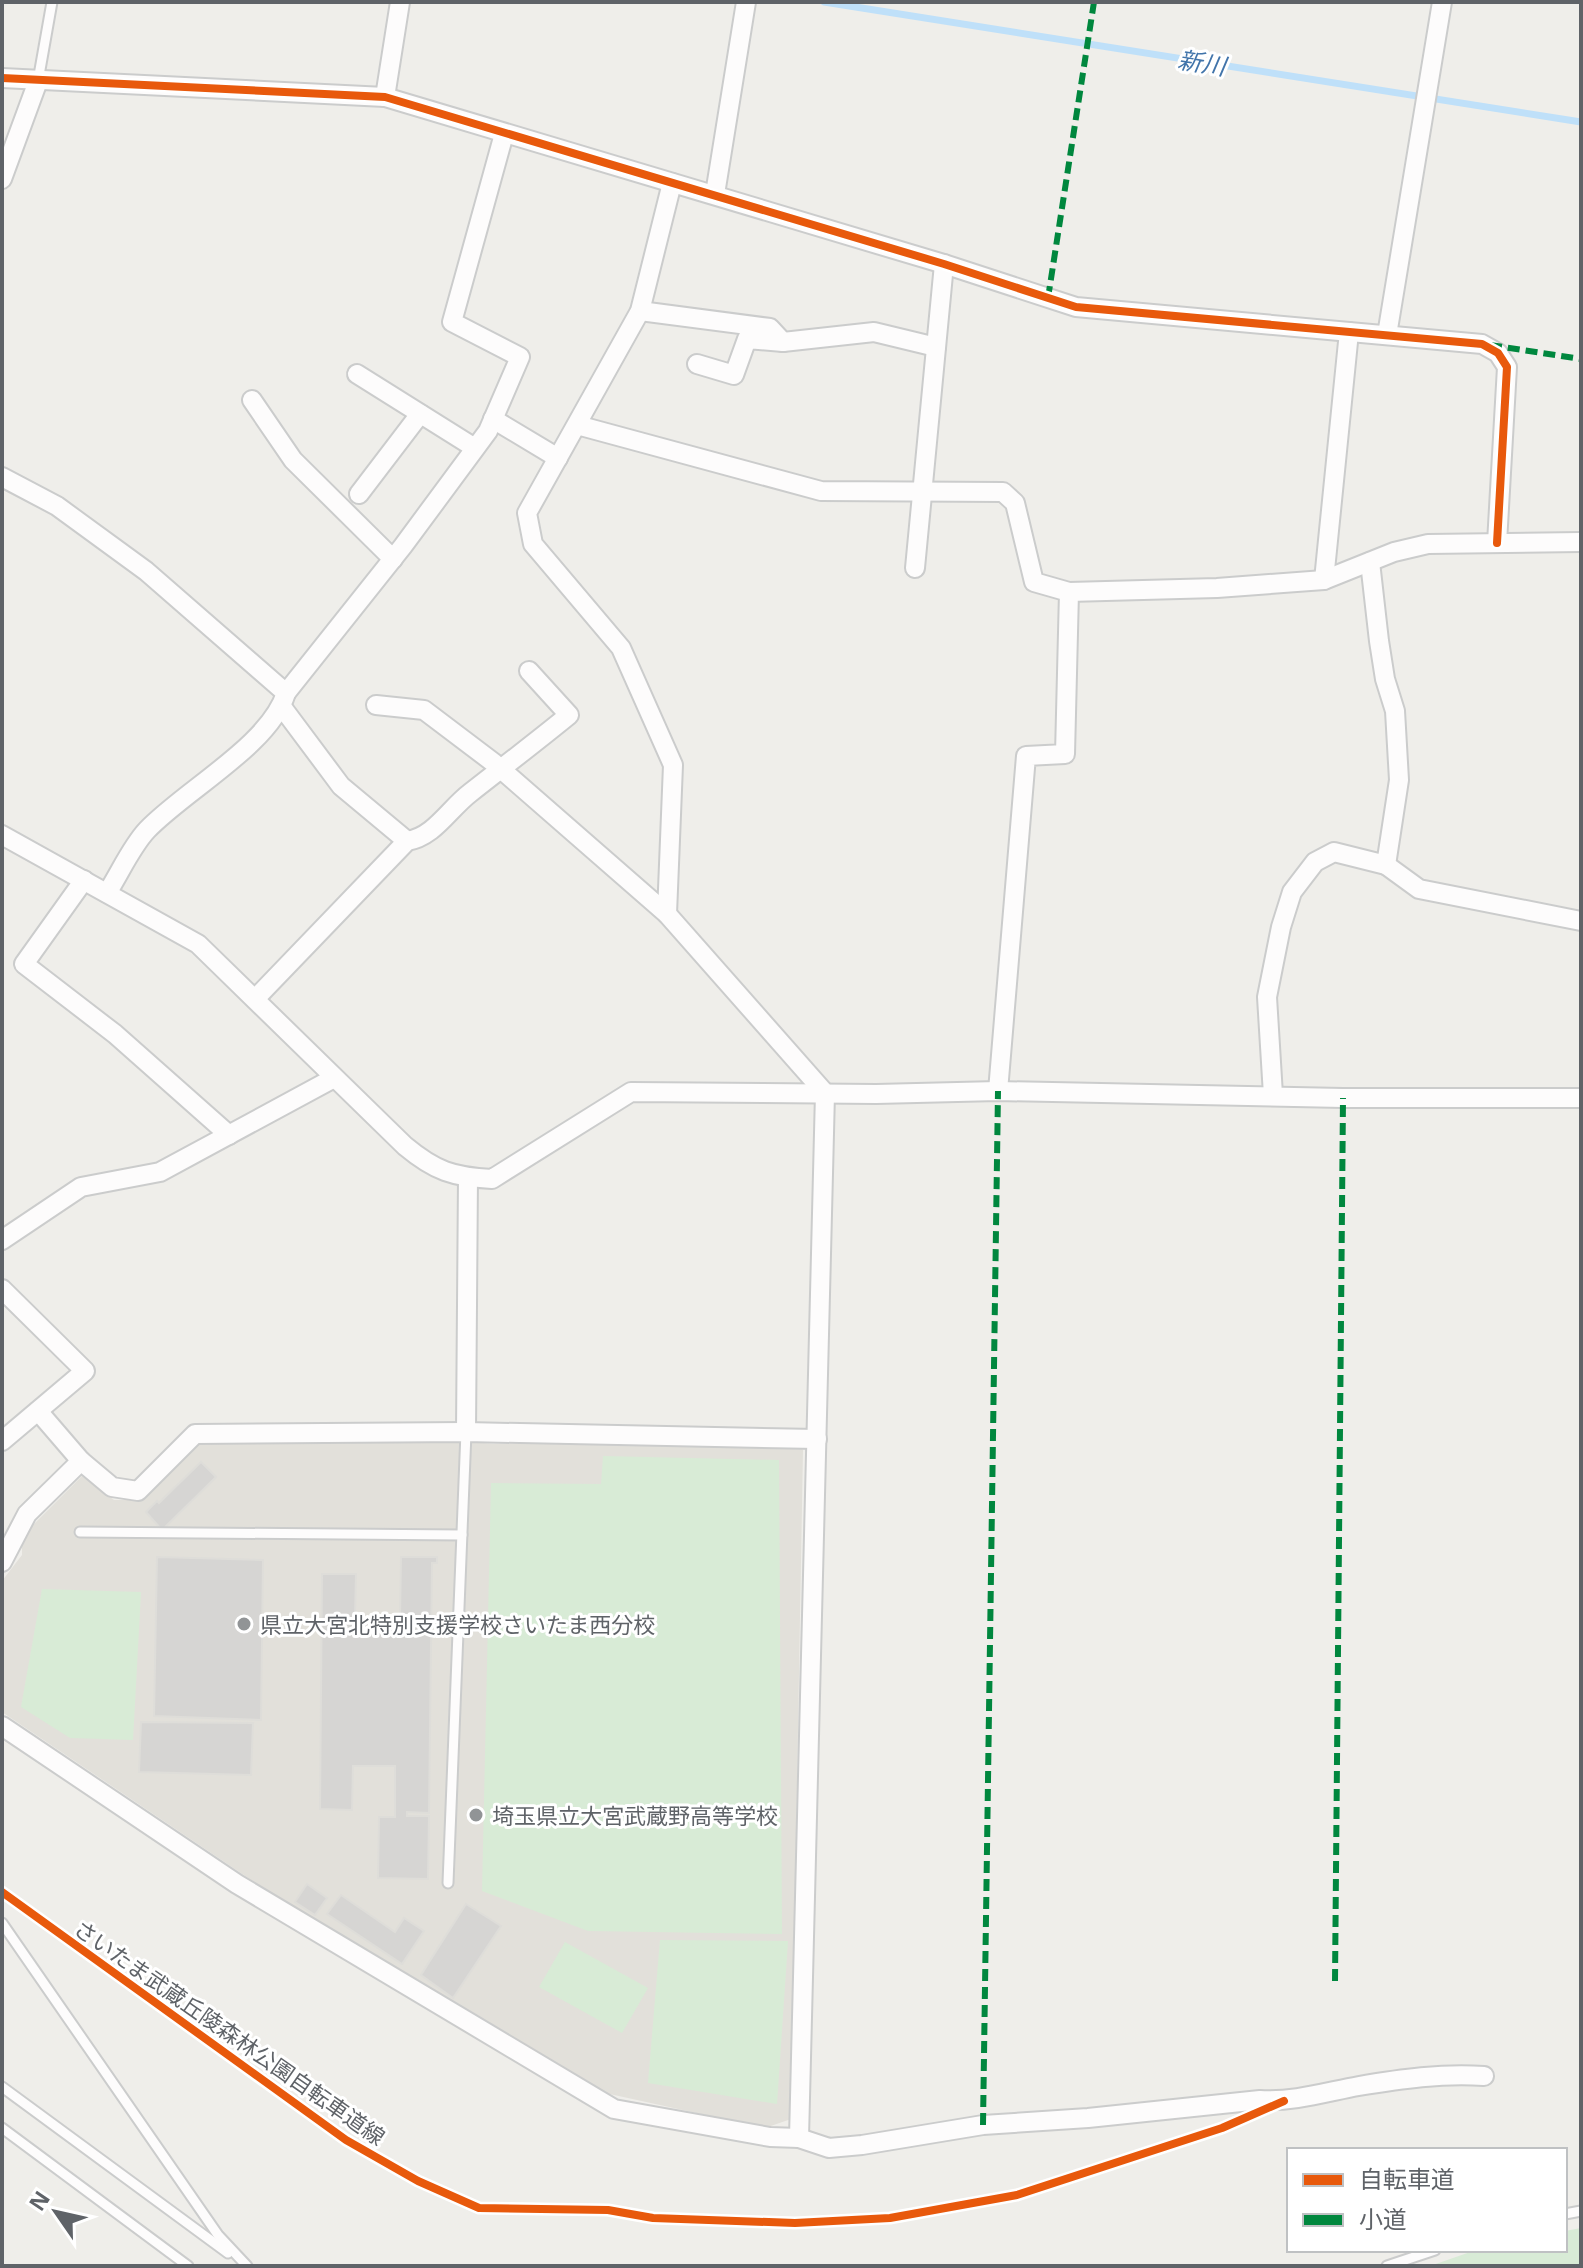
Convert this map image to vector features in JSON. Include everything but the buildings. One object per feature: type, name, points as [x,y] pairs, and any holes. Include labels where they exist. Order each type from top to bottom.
[{"type":"street","points":[[385,97],[400,2]]},
{"type":"street","points":[[715,194],[746,2]]},
{"type":"street","points":[[1387,335],[1442,2]]},
{"type":"street","points":[[2,78],[385,97],[715,194],[1076,307],[1482,344],[1498,353],[1507,367],[1497,543]]},
{"type":"street","points":[[2,179],[38,81]]},
{"type":"street","points":[[107,893],[146,831],[255,738],[393,559],[493,419],[520,357],[452,322],[504,134]]},
{"type":"street","points":[[667,914],[673,765],[621,648],[533,544],[527,513],[640,311],[672,183]]},
{"type":"street","points":[[915,568],[944,264]]},
{"type":"street","points":[[640,311],[770,328],[783,342]]},
{"type":"street","points":[[697,364],[734,375],[747,339],[783,342],[874,332],[936,347]]},
{"type":"street","points":[[1324,580],[1349,332]]},
{"type":"street","points":[[357,374],[475,448]]},
{"type":"street","points":[[252,400],[293,460],[393,559]]},
{"type":"street","points":[[359,494],[420,414]]},
{"type":"street","points":[[493,419],[558,458]]},
{"type":"street","points":[[577,425],[821,491],[1003,492],[1015,503],[1034,582],[1069,592],[1217,588],[1324,580],[1394,552],[1428,544],[1581,542]]},
{"type":"street","points":[[2,477],[57,506],[146,571],[284,700],[341,786],[407,841]]},
{"type":"street","points":[[1370,562],[1381,654],[1395,711],[1399,780],[1386,865]]},
{"type":"street","points":[[998,1091],[1026,756],[1065,754],[1069,592]]},
{"type":"street","points":[[255,999],[407,841],[421,839],[468,794],[569,715],[529,671]]},
{"type":"street","points":[[376,705],[424,710],[502,770],[667,914],[825,1093],[799,2138]]},
{"type":"street","points":[[2,835],[198,944],[334,1078],[427,1164],[468,1177],[492,1179],[631,1092],[998,1091],[1581,1098]]},
{"type":"street","points":[[1273,1095],[1267,997],[1281,927],[1292,892],[1315,862],[1334,852],[1386,865],[1419,889],[1581,921]]},
{"type":"street","points":[[84,880],[24,964],[115,1034],[229,1135]]},
{"type":"street","points":[[2,1240],[81,1187],[160,1172],[334,1078]]},
{"type":"street","points":[[466,1432],[468,1177]]},
{"type":"street","points":[[2,1289],[85,1371],[2,1441]]},
{"type":"street","points":[[38,1411],[81,1461],[112,1487],[138,1491],[195,1434],[466,1432],[817,1439]]},
{"type":"street","points":[[2,1562],[27,1514],[81,1461]]},
{"type":"street","points":[[2,1726],[237,1884],[614,2109],[770,2137],[799,2138],[829,2148],[983,2125],[1088,2118],[1260,2100],[1284,2101],[1451,2074],[1484,2076]]},
{"type":"lane","points":[[38,81],[52,2]]},
{"type":"lane","points":[[448,1883],[466,1432]]},
{"type":"lane","points":[[80,1532],[462,1535]]},
{"type":"lane","points":[[2,1923],[218,2235],[247,2266]]},
{"type":"lane","points":[[2,2087],[247,2266]]},
{"type":"lane","points":[[2,2128],[188,2266]]},
{"type":"lane","points":[[1387,2266],[1429,2252]]},
{"type":"shaded area","name":"埼玉県立大宮武蔵野高等学校","points":[[199,1439],[444,1439],[493,1444],[796,1444],[803,1450],[791,2119],[765,2128],[605,2093],[309,1919],[2,1712],[2,1581],[22,1555],[22,1536],[82,1476],[114,1500],[142,1500]]},
{"type":"green space","points":[[603,1456],[779,1460],[782,1934],[588,1931],[482,1891],[491,1483],[601,1484]]},
{"type":"green space","points":[[42,1589],[141,1592],[133,1740],[70,1738],[21,1707]]},
{"type":"green space","points":[[660,1940],[788,1941],[777,2104],[648,2083]]},
{"type":"green space","points":[[565,1942],[648,1988],[622,2033],[539,1987]]},
{"type":"green space","points":[[1581,2228],[1581,2266],[1430,2266],[1470,2252],[1567,2252],[1567,2231]]},
{"type":"waterway","name":"新川","points":[[824,2],[1581,122]]},
{"type":"marked path","points":[[1048,298],[1094,2]]},
{"type":"marked path","points":[[1490,345],[1581,359]]},
{"type":"marked path","points":[[983,2125],[998,1091]]},
{"type":"marked path","points":[[1335,1981],[1343,1098]]},
{"type":"cycle path","points":[[2,78],[385,97],[944,264],[1076,307],[1482,344],[1498,353],[1507,367],[1497,543]]},
{"type":"cycle path","name":"さいたま武蔵丘陵森林公園自転車道線","points":[[2,1892],[346,2140],[418,2181],[479,2208],[608,2210],[653,2218],[795,2223],[890,2218],[1017,2195],[1222,2128],[1284,2101]]},
{"type":"place","name":"県立大宮北特別支援学校さいたま西分校","points":[[244,1624]]},
{"type":"place","name":"埼玉県立大宮武蔵野高等学校","points":[[476,1815]]}]
